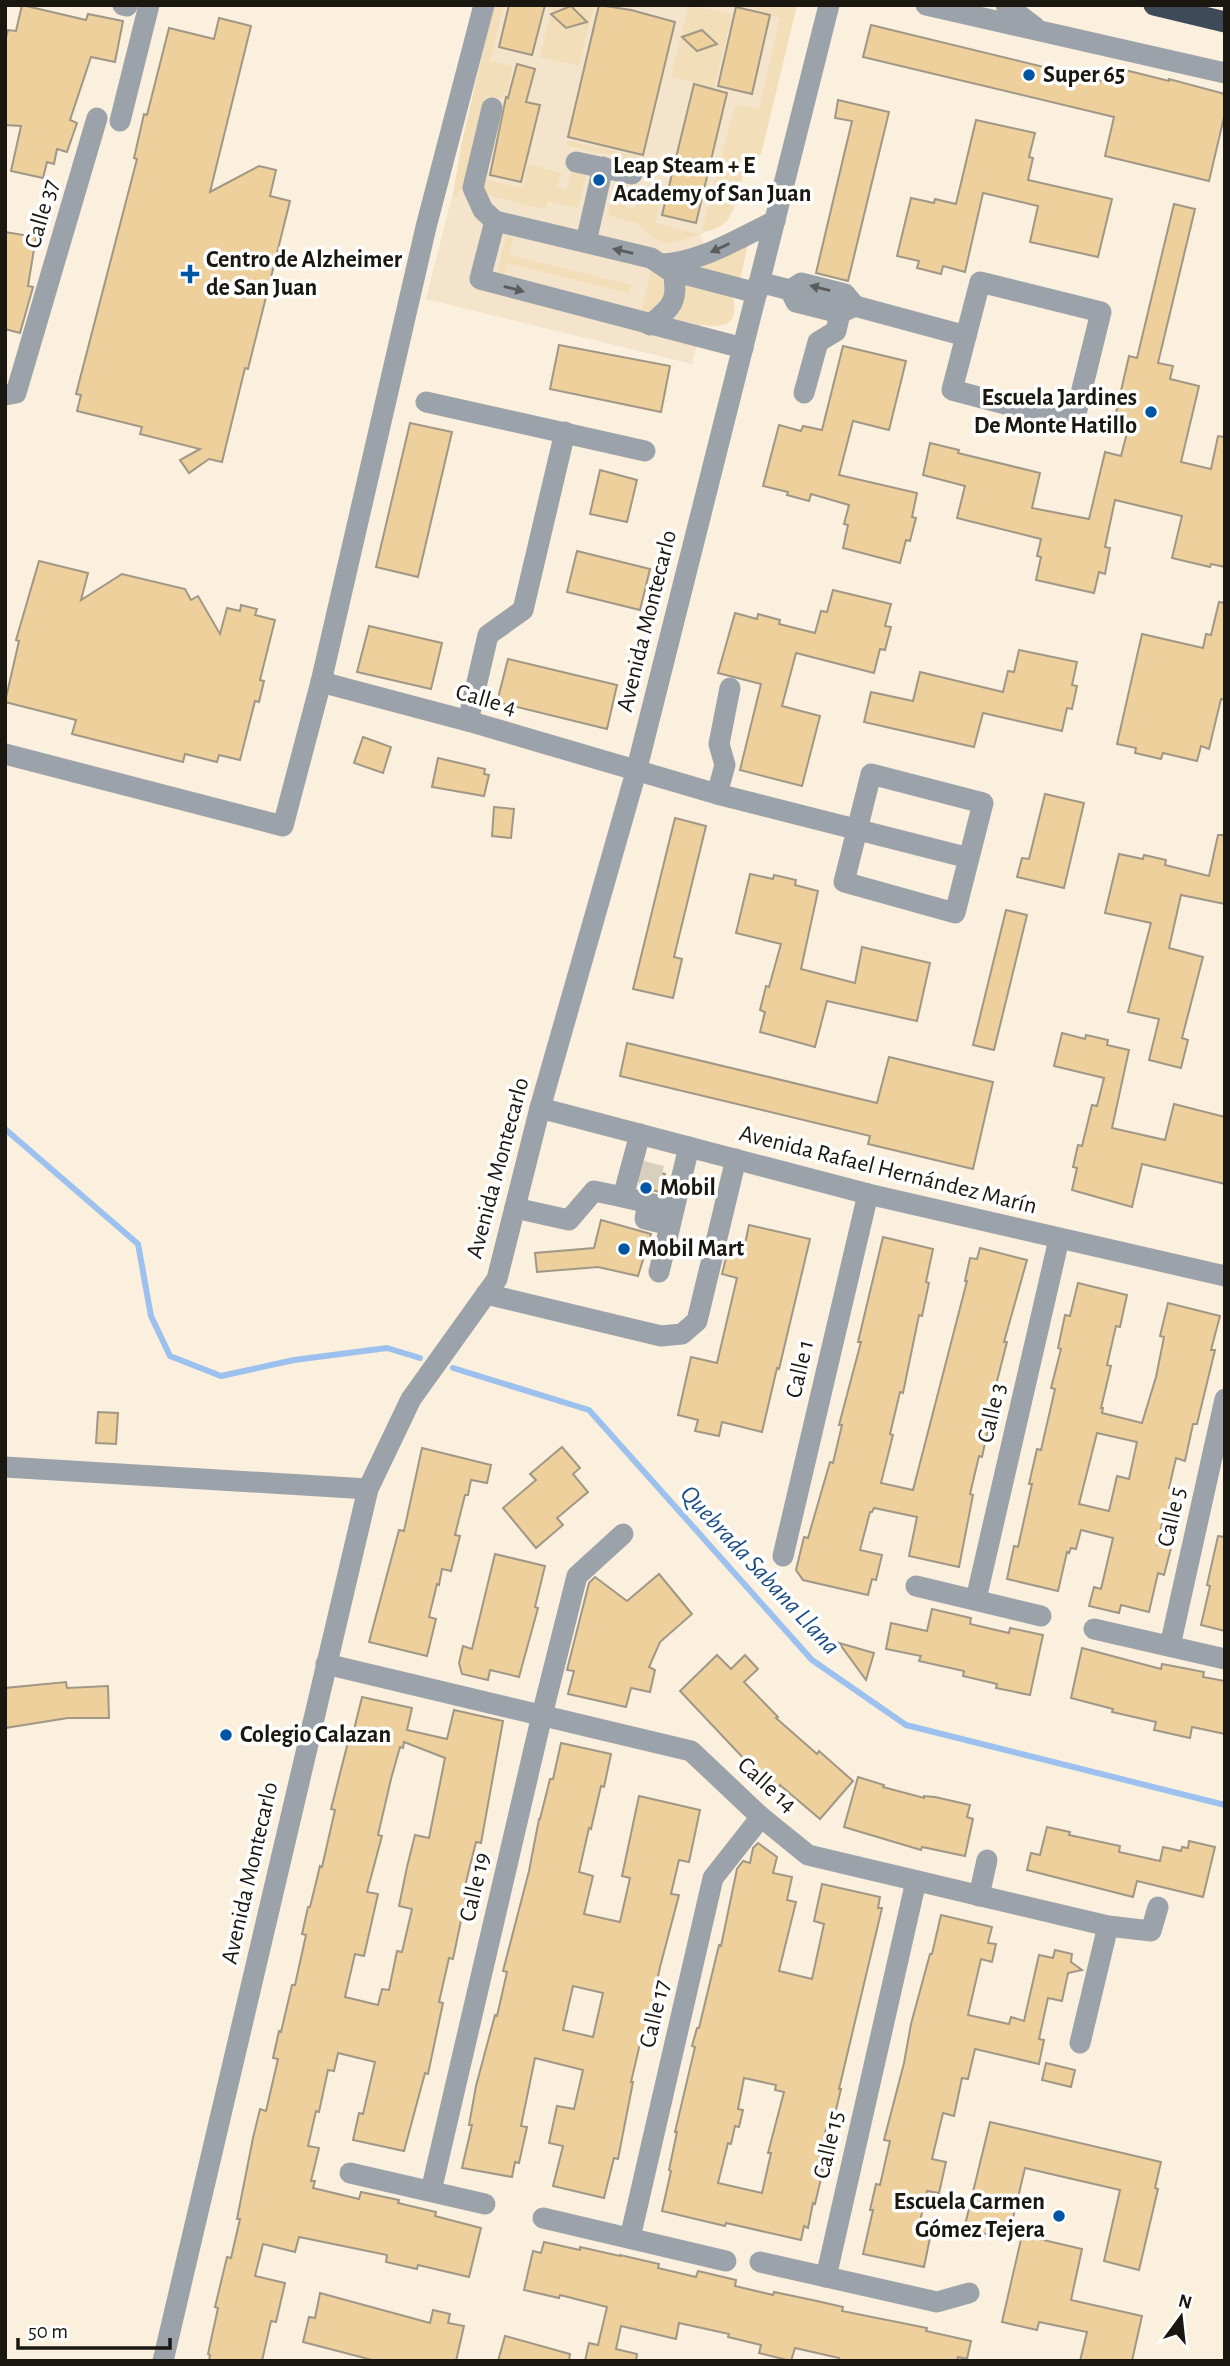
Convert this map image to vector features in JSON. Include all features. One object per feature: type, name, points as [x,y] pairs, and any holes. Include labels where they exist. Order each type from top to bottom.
[{"type":"highway","points":[[1154,5],[1225,22]]},
{"type":"street","points":[[120,121],[149,5]]},
{"type":"street","points":[[5,754],[282,827],[321,682],[426,227],[484,5]]},
{"type":"street","name":"Avenida Montecarlo","points":[[163,2361],[368,1489],[411,1399],[497,1279],[540,1108],[636,772],[829,5]]},
{"type":"street","points":[[926,5],[1225,73]]},
{"type":"street","points":[[1006,5],[1043,32]]},
{"type":"street","points":[[492,108],[472,188],[483,211],[495,221],[651,258],[667,268],[758,288],[790,290],[796,302],[848,309],[966,336]]},
{"type":"street","name":"Calle 37","points":[[5,395],[16,393],[97,118]]},
{"type":"street","points":[[576,162],[632,174]]},
{"type":"street","points":[[586,242],[603,167]]},
{"type":"street","points":[[495,221],[480,279],[743,348]]},
{"type":"street","points":[[667,268],[714,251],[775,221]]},
{"type":"street","points":[[650,325],[670,309],[676,297],[667,268]]},
{"type":"street","points":[[981,282],[1101,312],[1074,422],[952,390],[966,336],[981,282]]},
{"type":"street","points":[[804,393],[818,342],[836,331],[848,309]]},
{"type":"street","points":[[426,402],[645,451]]},
{"type":"street","points":[[467,721],[488,635],[523,610],[565,432]]},
{"type":"street","name":"Calle 4","points":[[321,682],[467,721],[717,794],[970,858]]},
{"type":"street","points":[[717,794],[725,765],[719,744],[730,688]]},
{"type":"street","points":[[871,774],[983,803],[970,858],[955,913],[844,882],[871,774]]},
{"type":"street","name":"Avenida Rafael Hernández Marín","points":[[540,1108],[868,1194],[1225,1276]]},
{"type":"street","points":[[623,1197],[636,1170],[640,1134]]},
{"type":"street","points":[[659,1272],[672,1217],[672,1179],[689,1147]]},
{"type":"street","points":[[486,1294],[661,1336],[682,1334],[696,1321],[736,1159]]},
{"type":"street","points":[[515,1208],[569,1220],[594,1191],[648,1203],[672,1217]]},
{"type":"street","name":"Calle 1","points":[[783,1556],[868,1194]]},
{"type":"street","name":"Calle 3","points":[[976,1600],[1059,1239]]},
{"type":"street","name":"Calle 5","points":[[1170,1646],[1225,1399]]},
{"type":"street","points":[[5,1467],[368,1489]]},
{"type":"street","name":"Calle 19","points":[[431,2191],[577,1576],[623,1534]]},
{"type":"street","points":[[916,1586],[1041,1616]]},
{"type":"street","points":[[1094,1629],[1225,1659]]},
{"type":"street","name":"Calle 14","points":[[326,1664],[691,1751],[761,1817],[808,1855],[1108,1926],[1151,1931],[1158,1907]]},
{"type":"street","name":"Calle 17","points":[[630,2238],[713,1878],[761,1817]]},
{"type":"street","points":[[979,1896],[987,1860]]},
{"type":"street","name":"Calle 15","points":[[826,2277],[916,1881]]},
{"type":"street","points":[[1080,2043],[1108,1926]]},
{"type":"street","points":[[350,2173],[485,2204]]},
{"type":"street","points":[[544,2218],[726,2261]]},
{"type":"street","points":[[760,2262],[937,2302],[969,2293]]},
{"type":"shaded area","name":"Leap Steam + E Academy of San Juan","points":[[494,5],[797,5],[761,154],[746,167],[728,220],[717,228],[700,234],[714,273],[692,364],[426,299],[453,192]]},
{"type":"shaded area","points":[[494,5],[504,5],[490,61],[513,66],[507,93],[504,93],[502,99],[486,96],[463,191],[459,190],[457,197],[453,196],[462,142]]},
{"type":"shaded area","points":[[553,5],[594,5],[579,66],[540,57]]},
{"type":"shaded area","points":[[689,5],[732,14],[714,88],[671,77]]},
{"type":"shaded area","points":[[755,5],[797,5],[761,154],[745,169],[728,218],[714,229],[702,231],[735,105],[759,109],[780,18],[754,10]]},
{"type":"shaded area","points":[[631,10],[638,12],[606,149],[644,158],[643,163],[566,145],[567,141],[599,148]]},
{"type":"shaded area","points":[[528,164],[561,173],[557,187],[566,190],[571,172],[586,175],[578,208],[548,201],[546,210],[487,195],[484,191],[484,179],[522,188]]},
{"type":"shaded area","points":[[616,182],[629,185],[625,207],[635,209],[640,192],[661,197],[655,223],[700,234],[670,244],[653,238],[636,223],[608,215]]},
{"type":"shaded area","points":[[506,236],[513,238],[509,255],[631,285],[629,293],[507,263],[503,280],[496,279]]},
{"type":"shaded area","points":[[748,244],[740,280],[689,266]]},
{"type":"shaded area","points":[[651,271],[662,279],[665,301],[651,313],[641,312]]},
{"type":"shaded area","points":[[685,284],[733,297],[732,319],[725,324],[707,326],[676,319]]},
{"type":"building","points":[[22,5],[86,20],[88,14],[123,21],[115,62],[91,57],[70,120],[77,123],[67,152],[57,149],[54,164],[47,162],[43,178],[11,171],[21,126],[5,125],[5,41],[8,30],[16,31]]},
{"type":"building","points":[[509,5],[545,5],[532,55],[499,47]]},
{"type":"building","points":[[599,5],[631,10],[675,22],[643,155],[568,137]]},
{"type":"building","points":[[571,6],[587,22],[566,28],[551,14]]},
{"type":"building","points":[[736,7],[770,15],[752,94],[718,86]]},
{"type":"building","name":"Centro de Alzheimer de San Juan","points":[[219,18],[251,26],[210,192],[259,166],[276,170],[270,196],[290,201],[222,462],[209,459],[189,473],[180,460],[200,449],[140,434],[142,427],[77,411],[81,395],[76,394],[137,159],[134,158],[144,114],[147,115],[169,28],[214,39]]},
{"type":"building","points":[[871,25],[1122,86],[1125,70],[1225,94],[1225,113],[1209,181],[1105,156],[1114,117],[863,57]]},
{"type":"building","points":[[702,30],[717,44],[697,51],[682,37]]},
{"type":"building","points":[[517,64],[535,69],[526,102],[540,105],[521,182],[490,175],[506,97],[508,98]]},
{"type":"building","points":[[694,84],[727,93],[696,223],[662,215]]},
{"type":"building","points":[[838,100],[889,112],[848,281],[816,273],[852,121],[835,118]]},
{"type":"building","points":[[976,120],[1035,133],[1029,157],[1033,158],[1028,180],[1112,199],[1098,257],[1030,242],[1038,206],[983,193],[965,272],[943,266],[941,274],[917,268],[919,261],[897,256],[911,198],[934,203],[935,199],[956,204]]},
{"type":"building","points":[[1174,204],[1195,209],[1158,363],[1173,366],[1170,379],[1199,386],[1181,462],[1211,469],[1218,436],[1225,437],[1225,567],[1211,564],[1210,567],[1172,558],[1182,516],[1115,500],[1105,547],[1110,548],[1105,574],[1099,572],[1094,593],[1036,580],[1041,557],[1037,556],[1041,539],[957,518],[965,486],[923,475],[930,443],[959,450],[958,453],[1040,473],[1032,508],[1089,519],[1105,452],[1121,456],[1130,421],[1115,417],[1129,356],[1137,358]]},
{"type":"building","points":[[5,232],[36,237],[28,286],[33,287],[20,333],[5,329]]},
{"type":"building","points":[[559,345],[670,366],[661,412],[550,389]]},
{"type":"building","points":[[843,346],[906,361],[889,430],[853,421],[839,475],[917,493],[912,517],[916,518],[900,563],[843,548],[848,525],[844,524],[849,505],[811,494],[809,501],[763,486],[779,425],[801,431],[803,426],[822,430]]},
{"type":"building","points":[[410,423],[452,432],[418,577],[376,567]]},
{"type":"building","points":[[600,470],[637,480],[627,522],[590,514]]},
{"type":"building","points":[[577,551],[650,569],[640,610],[567,592]]},
{"type":"building","points":[[39,561],[88,573],[81,600],[122,574],[185,589],[191,600],[198,596],[220,634],[227,608],[240,611],[241,605],[257,609],[255,615],[275,620],[260,680],[264,681],[259,702],[255,701],[240,760],[219,755],[217,762],[185,754],[183,762],[72,734],[76,720],[5,702],[19,641],[16,640]]},
{"type":"building","points":[[833,590],[891,604],[885,626],[891,627],[885,650],[880,649],[874,673],[796,653],[782,706],[820,716],[802,786],[740,770],[761,684],[718,673],[735,613],[757,619],[758,614],[780,620],[779,624],[815,633],[821,611],[827,612]]},
{"type":"building","points":[[1219,602],[1225,603],[1225,700],[1221,699],[1209,749],[1201,746],[1197,761],[1163,753],[1161,759],[1135,753],[1136,748],[1117,744],[1142,634],[1203,648],[1206,634],[1211,635]]},
{"type":"building","points":[[369,626],[442,643],[431,689],[357,672]]},
{"type":"building","points":[[1019,650],[1077,662],[1072,685],[1077,686],[1072,709],[1067,708],[1062,731],[983,713],[974,747],[864,722],[871,692],[913,701],[920,672],[1003,692],[1008,671],[1014,672]]},
{"type":"building","points":[[508,659],[617,685],[607,729],[497,702]]},
{"type":"building","points":[[363,737],[391,747],[383,773],[354,763]]},
{"type":"building","points":[[438,758],[485,769],[484,774],[489,775],[484,796],[432,787]]},
{"type":"building","points":[[1045,794],[1084,803],[1064,888],[1017,877],[1022,858],[1029,859]]},
{"type":"building","points":[[494,807],[514,809],[511,838],[492,836]]},
{"type":"building","points":[[675,818],[706,826],[674,957],[682,959],[673,998],[633,989]]},
{"type":"building","points":[[1218,835],[1225,835],[1225,904],[1181,895],[1169,948],[1203,957],[1182,1038],[1188,1040],[1181,1068],[1149,1060],[1159,1019],[1128,1012],[1151,923],[1105,913],[1119,854],[1143,859],[1144,855],[1166,860],[1165,865],[1209,876]]},
{"type":"building","points":[[750,874],[773,879],[774,875],[796,880],[795,885],[818,891],[801,969],[855,983],[862,947],[930,963],[917,1021],[827,1001],[815,1047],[760,1032],[765,1012],[760,1010],[781,944],[736,933]]},
{"type":"building","points":[[1006,910],[1027,915],[994,1050],[973,1045]]},
{"type":"building","points":[[1062,1033],[1085,1039],[1086,1035],[1108,1040],[1107,1045],[1129,1050],[1112,1128],[1165,1140],[1174,1104],[1225,1117],[1225,1184],[1142,1164],[1132,1207],[1072,1190],[1078,1145],[1082,1146],[1092,1105],[1097,1106],[1104,1078],[1054,1066]]},
{"type":"building","points":[[627,1043],[877,1103],[889,1057],[993,1082],[973,1169],[868,1144],[870,1136],[620,1076]]},
{"type":"building","points":[[644,1169],[665,1174],[660,1192],[639,1187]]},
{"type":"building","points":[[601,1220],[651,1234],[638,1276],[598,1267],[537,1272],[535,1253],[594,1248]]},
{"type":"building","points":[[749,1225],[810,1239],[762,1432],[722,1422],[719,1436],[695,1431],[698,1420],[678,1415],[691,1357],[717,1363],[737,1278],[722,1274],[729,1246],[744,1249]]},
{"type":"building","points":[[883,1237],[933,1249],[922,1316],[919,1315],[903,1393],[900,1392],[881,1483],[913,1490],[967,1281],[970,1258],[977,1259],[980,1248],[1027,1260],[1004,1342],[1007,1342],[986,1424],[989,1425],[982,1457],[979,1456],[970,1494],[973,1495],[959,1567],[909,1556],[917,1517],[874,1508],[870,1512],[860,1550],[882,1555],[876,1580],[872,1579],[868,1595],[803,1580],[796,1570],[804,1537],[808,1538],[830,1462],[833,1463],[842,1425],[839,1425],[861,1342],[858,1342]]},
{"type":"building","points":[[1078,1283],[1127,1295],[1107,1365],[1111,1366],[1101,1408],[1102,1413],[1142,1423],[1156,1377],[1164,1337],[1160,1336],[1168,1303],[1220,1316],[1211,1350],[1215,1350],[1197,1424],[1193,1424],[1185,1461],[1176,1458],[1169,1488],[1182,1491],[1175,1518],[1164,1515],[1157,1545],[1171,1548],[1164,1575],[1158,1573],[1149,1612],[1121,1605],[1119,1613],[1089,1606],[1094,1587],[1101,1589],[1113,1538],[1081,1530],[1076,1549],[1071,1548],[1069,1553],[1067,1552],[1058,1591],[1007,1579],[1014,1546],[1018,1547],[1037,1449],[1041,1450],[1055,1389],[1051,1388],[1061,1349],[1058,1348],[1065,1315],[1070,1316]],"holes":[[[1097,1433],[1137,1442],[1129,1479],[1117,1476],[1109,1511],[1079,1504]]]},
{"type":"building","points":[[98,1412],[118,1413],[116,1444],[96,1443]]},
{"type":"building","points":[[562,1447],[580,1468],[573,1474],[588,1492],[557,1518],[563,1525],[536,1548],[503,1508],[536,1480],[530,1474]]},
{"type":"building","points":[[422,1448],[491,1465],[487,1483],[471,1480],[468,1495],[465,1495],[455,1535],[460,1536],[451,1571],[442,1569],[429,1617],[436,1619],[427,1656],[369,1642],[399,1530],[404,1531]]},
{"type":"building","points":[[1218,1536],[1225,1537],[1225,1631],[1201,1625]]},
{"type":"building","points":[[495,1554],[545,1566],[535,1607],[538,1608],[519,1677],[490,1670],[488,1680],[462,1674],[459,1663],[463,1646],[472,1649]]},
{"type":"building","points":[[659,1574],[692,1614],[660,1642],[649,1667],[655,1670],[650,1692],[631,1688],[626,1707],[568,1694],[574,1671],[567,1670],[589,1583],[595,1577],[627,1601]]},
{"type":"building","points":[[932,1609],[971,1618],[970,1624],[1009,1633],[1010,1628],[1043,1635],[1030,1695],[996,1688],[997,1684],[963,1676],[964,1671],[919,1661],[921,1656],[886,1649],[891,1623],[927,1631]]},
{"type":"building","points":[[839,1643],[874,1653],[866,1680]]},
{"type":"building","points":[[1082,1648],[1161,1669],[1162,1664],[1204,1672],[1203,1677],[1225,1681],[1225,1734],[1192,1727],[1190,1738],[1154,1730],[1156,1722],[1112,1712],[1113,1709],[1071,1698]]},
{"type":"building","points":[[717,1655],[731,1669],[745,1655],[758,1669],[744,1682],[778,1717],[776,1718],[853,1781],[820,1819],[780,1785],[777,1788],[747,1762],[680,1691]]},
{"type":"building","points":[[66,1682],[67,1688],[108,1686],[109,1718],[68,1718],[5,1728],[5,1688]]},
{"type":"building","points":[[362,1697],[412,1708],[407,1730],[447,1739],[454,1710],[503,1721],[481,1843],[476,1842],[465,1886],[468,1887],[453,1959],[449,1958],[439,2002],[443,2003],[428,2074],[425,2073],[404,2151],[353,2140],[359,2113],[363,2114],[375,2062],[338,2053],[334,2071],[328,2070],[308,2146],[319,2148],[311,2181],[315,2181],[313,2188],[359,2199],[361,2192],[399,2200],[398,2203],[436,2212],[435,2216],[481,2228],[469,2277],[418,2265],[417,2269],[386,2262],[387,2255],[299,2237],[295,2252],[263,2244],[255,2276],[285,2283],[276,2322],[271,2321],[262,2361],[209,2361],[208,2354],[218,2308],[215,2307],[227,2257],[231,2258],[240,2219],[237,2219],[253,2138],[260,2109],[266,2111],[278,2059],[273,2058],[279,2031],[281,2032],[292,1985],[295,1985],[306,1935],[302,1934],[308,1907],[320,1866],[322,1867],[335,1810],[331,1809],[348,1742],[351,1742]],"holes":[[[404,1742],[445,1758],[429,1838],[415,1835],[407,1867],[399,1906],[412,1909],[402,1952],[397,1951],[389,1990],[382,1989],[378,2005],[345,1997],[355,1954],[364,1956],[378,1894],[367,1892],[382,1836],[378,1835],[400,1747],[403,1748]]]},
{"type":"building","points":[[561,1743],[611,1754],[579,1872],[593,1876],[584,1914],[620,1922],[630,1878],[622,1876],[639,1796],[700,1810],[689,1862],[679,1860],[671,1894],[679,1895],[645,2036],[642,2035],[631,2082],[618,2159],[614,2158],[604,2198],[553,2186],[563,2146],[549,2143],[557,2106],[574,2109],[583,2070],[535,2058],[521,2126],[527,2127],[519,2163],[515,2162],[512,2177],[462,2168],[472,2125],[469,2125],[476,2086],[495,2015],[497,2016],[507,1972],[503,1971],[529,1871],[539,1819],[550,1779],[553,1779]],"holes":[[[573,1986],[603,1993],[593,2037],[563,2030]]]},
{"type":"building","points":[[858,1777],[924,1798],[935,1797],[970,1805],[967,1817],[973,1819],[965,1856],[922,1847],[921,1850],[844,1827]]},
{"type":"building","points":[[1047,1827],[1070,1832],[1069,1835],[1120,1846],[1119,1852],[1160,1861],[1163,1847],[1181,1851],[1182,1847],[1188,1848],[1189,1841],[1215,1847],[1203,1897],[1137,1881],[1133,1897],[1027,1870],[1031,1853],[1040,1855]]},
{"type":"building","points":[[758,1843],[777,1857],[773,1873],[792,1877],[787,1900],[796,1902],[779,1971],[812,1979],[824,1924],[814,1921],[822,1884],[880,1897],[878,1908],[882,1908],[833,2122],[828,2121],[817,2168],[823,2170],[815,2204],[813,2203],[808,2228],[804,2226],[801,2240],[662,2211],[671,2171],[675,2132],[695,2047],[692,2046],[699,2028],[719,1945],[721,1946],[737,1869],[743,1861],[750,1863],[753,1848]],"holes":[[[744,2078],[776,2085],[775,2090],[784,2092],[768,2153],[771,2153],[762,2193],[718,2183],[728,2143],[731,2144],[735,2126],[739,2127],[743,2110],[738,2109]]]},
{"type":"building","points":[[941,1915],[992,1927],[988,1943],[996,1944],[992,1962],[981,1959],[968,2015],[1009,2024],[1011,2017],[1024,2021],[1039,1955],[1053,1958],[1055,1950],[1072,1954],[1071,1962],[1082,1970],[1068,1973],[1062,2001],[1048,1998],[1039,2039],[1044,2040],[1039,2064],[975,2049],[968,2079],[962,2078],[954,2116],[943,2113],[932,2159],[946,2162],[939,2193],[927,2191],[918,2230],[931,2233],[924,2267],[863,2254],[876,2184],[880,2185],[890,2141],[884,2140],[911,2024]]},
{"type":"building","points":[[1046,2063],[1075,2070],[1071,2087],[1042,2080]]},
{"type":"building","points":[[990,2122],[1161,2162],[1155,2188],[1158,2189],[1139,2270],[1104,2261],[1120,2190],[1025,2168],[1008,2239],[964,2229]]},
{"type":"building","points":[[1022,2235],[1082,2249],[1071,2300],[1142,2316],[1132,2361],[1080,2361],[1087,2332],[1039,2322],[1037,2330],[1002,2322]]},
{"type":"building","points":[[544,2242],[620,2255],[659,2264],[658,2268],[696,2277],[698,2271],[736,2280],[735,2286],[817,2301],[843,2307],[842,2311],[927,2328],[926,2331],[971,2341],[967,2359],[958,2357],[957,2361],[839,2361],[839,2358],[795,2348],[791,2361],[759,2353],[761,2345],[728,2337],[729,2334],[679,2323],[676,2339],[621,2326],[616,2349],[637,2354],[636,2361],[585,2361],[589,2343],[598,2345],[607,2307],[560,2295],[559,2298],[524,2290],[533,2251],[541,2253]]},
{"type":"building","points":[[320,2293],[430,2323],[433,2310],[450,2314],[448,2323],[464,2326],[456,2361],[376,2361],[303,2342],[309,2317],[315,2318]]},
{"type":"building","points":[[505,2336],[570,2354],[569,2361],[498,2361]]},
{"type":"waterway","name":"Quebrada Sabana Llana","points":[[5,1129],[138,1244],[151,1316],[170,1356],[221,1376],[294,1360],[387,1348],[420,1358]]},
{"type":"waterway","name":"Quebrada Sabana Llana","points":[[453,1368],[589,1410],[812,1660],[906,1725],[1225,1805]]},
{"type":"tunnel","points":[[641,1171],[664,1177]]},
{"type":"place","name":"Super 65","points":[[1029,75]]},
{"type":"place","name":"Leap Steam + E Academy of San Juan","points":[[599,180]]},
{"type":"place","name":"Centro de Alzheimer de San Juan","points":[[190,274]]},
{"type":"place","name":"Escuela Jardines De Monte Hatillo","points":[[1151,412]]},
{"type":"place","name":"Mobil","points":[[646,1188]]},
{"type":"place","name":"Mobil Mart","points":[[624,1249]]},
{"type":"place","name":"Colegio Calazan","points":[[226,1735]]},
{"type":"place","name":"Escuela Carmen Gómez Tejera","points":[[1059,2216]]}]
